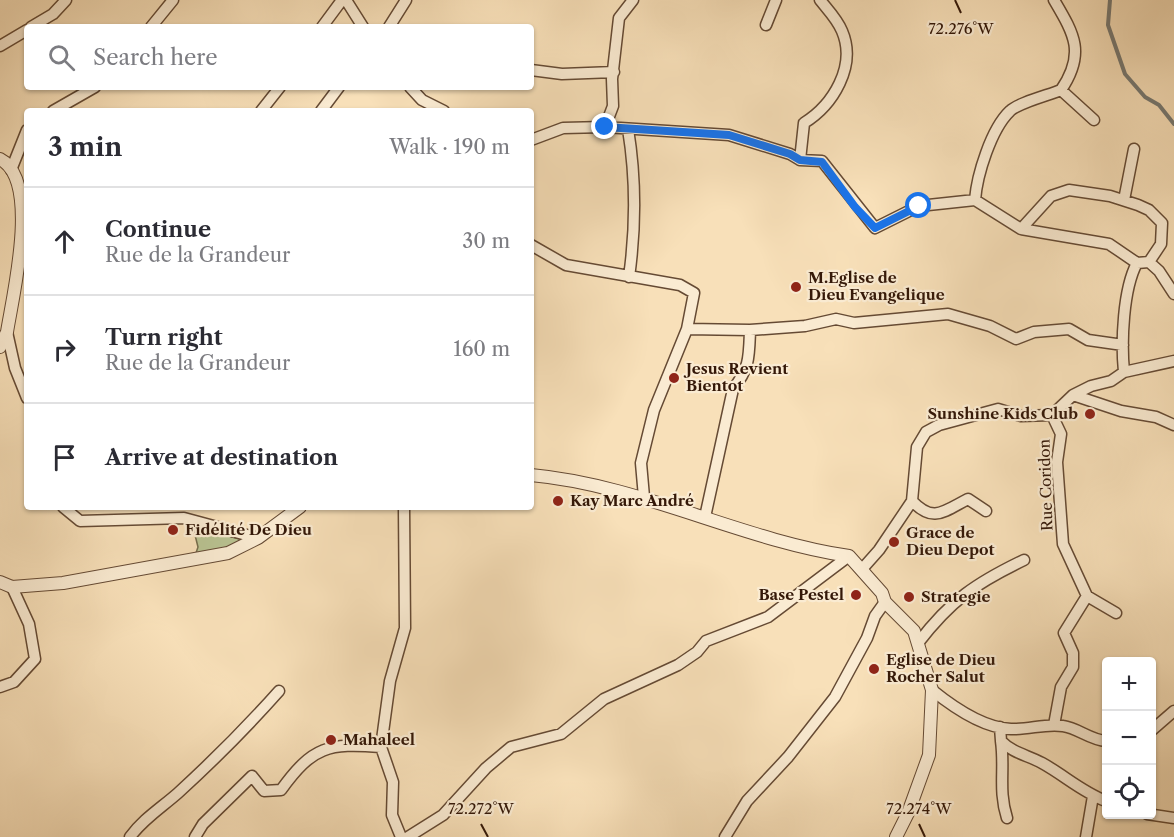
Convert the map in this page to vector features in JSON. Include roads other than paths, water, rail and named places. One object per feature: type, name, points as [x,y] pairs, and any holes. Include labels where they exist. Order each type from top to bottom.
[{"type":"street","points":[[36,24],[52,14],[66,0]]},
{"type":"street","points":[[153,24],[173,0]]},
{"type":"street","points":[[324,24],[344,0],[360,24]]},
{"type":"street","points":[[390,24],[406,0]]},
{"type":"street","points":[[605,127],[614,106],[614,72],[619,18],[633,0]]},
{"type":"street","points":[[766,25],[776,0]]},
{"type":"street","points":[[800,160],[804,123],[820,112],[834,95],[842,77],[847,53],[843,32],[820,0]]},
{"type":"street","points":[[975,200],[977,180],[998,128],[1011,110],[1061,90],[1075,66],[1075,38],[1054,0]]},
{"type":"street","points":[[0,46],[24,32]]},
{"type":"street","points":[[534,70],[562,74],[614,72]]},
{"type":"street","points":[[58,108],[90,90]]},
{"type":"street","points":[[263,108],[278,90]]},
{"type":"street","points":[[323,108],[337,90]]},
{"type":"street","points":[[413,90],[422,100],[438,108]]},
{"type":"street","points":[[1061,90],[1094,120]]},
{"type":"street","points":[[534,139],[563,128],[605,127],[729,135],[790,154],[800,160],[822,162],[855,207],[875,228],[919,206],[975,200],[1021,229],[1109,244],[1159,271],[1174,294]]},
{"type":"street","points":[[628,129],[633,161],[634,206],[634,244],[629,277]]},
{"type":"street","points":[[11,170],[24,138]]},
{"type":"street","points":[[1124,201],[1134,149]]},
{"type":"street","points":[[0,159],[11,170],[24,199],[8,332],[15,368],[24,390]]},
{"type":"street","points":[[1021,229],[1052,196],[1069,190],[1124,201],[1149,210],[1162,223],[1161,244],[1129,279],[1123,345],[1124,372]]},
{"type":"street","points":[[534,247],[566,265],[680,285],[694,293],[687,329],[654,410],[641,463],[644,496]]},
{"type":"street","points":[[687,329],[750,330],[805,326],[836,319],[854,323],[948,314],[990,326],[1016,339],[1034,332],[1069,329],[1088,340],[1123,345]]},
{"type":"street","points":[[705,517],[733,389],[745,374],[749,361],[750,330]]},
{"type":"street","points":[[0,347],[8,332]]},
{"type":"street","points":[[866,576],[863,568],[879,550],[912,501],[917,447],[926,432],[939,425],[998,410],[1021,416],[1052,415],[1073,395],[1091,386],[1111,381],[1124,372],[1174,361]]},
{"type":"street","points":[[1073,395],[1121,411],[1156,417],[1174,425]]},
{"type":"street","name":"Rue Coridon","points":[[1052,415],[1061,434],[1057,462],[1063,544],[1087,596]]},
{"type":"street","points":[[534,476],[644,496],[815,551],[849,556],[882,593],[885,602],[910,626],[918,643],[932,690],[929,755],[909,813],[896,837]]},
{"type":"street","points":[[912,501],[924,513],[933,515],[968,499],[986,511]]},
{"type":"street","points":[[67,510],[80,521],[184,518],[258,538]]},
{"type":"street","points":[[0,582],[12,587],[63,583],[228,553],[258,538],[296,510]]},
{"type":"street","points":[[401,837],[392,815],[393,782],[381,747],[390,681],[405,628],[404,510]]},
{"type":"street","points":[[408,837],[443,815],[486,768],[511,747],[561,734],[604,699],[678,665],[697,652],[706,641],[768,617],[816,578],[849,556]]},
{"type":"street","points":[[918,643],[942,612],[972,587],[1024,560]]},
{"type":"street","points":[[0,687],[14,682],[35,659],[29,624],[12,587]]},
{"type":"street","points":[[1054,725],[1061,687],[1073,667],[1073,652],[1064,633],[1087,596],[1116,613]]},
{"type":"street","points":[[725,837],[747,801],[788,757],[835,697],[867,638],[875,616],[885,602]]},
{"type":"street","points":[[932,690],[972,717],[1000,728],[1066,726],[1102,740]]},
{"type":"street","points":[[130,837],[140,823],[176,795],[243,731],[279,691]]},
{"type":"street","points":[[1156,727],[1173,715]]},
{"type":"street","points":[[1000,728],[1005,764],[1000,786],[1007,818]]},
{"type":"street","points":[[1001,741],[1011,751],[1040,762],[1093,796],[1102,799]]},
{"type":"street","points":[[195,837],[203,825],[252,776],[264,791],[281,790],[300,764],[312,755],[331,747],[352,745],[381,747]]},
{"type":"street","points":[[1086,837],[1093,796]]},
{"type":"street","points":[[1156,815],[1174,818]]},
{"type":"waterway","points":[[1110,0],[1108,25],[1125,74],[1145,97],[1159,105],[1174,124]]},
{"type":"place","name":"M.Eglise de Dieu Evangelique","points":[[796,287]]},
{"type":"place","name":"Jesus Revient Bientot","points":[[674,378]]},
{"type":"place","name":"Sunshine Kids Club","points":[[1090,414]]},
{"type":"place","name":"Kay Marc André","points":[[558,501]]},
{"type":"place","name":"Fidélité De Dieu","points":[[173,530]]},
{"type":"place","name":"Grace de Dieu Depot","points":[[894,542]]},
{"type":"place","name":"Base Pestel","points":[[856,595]]},
{"type":"place","name":"Strategie","points":[[909,597]]},
{"type":"place","name":"Eglise de Dieu Rocher Salut","points":[[874,669]]},
{"type":"place","name":"Mahaleel","points":[[331,740]]}]
